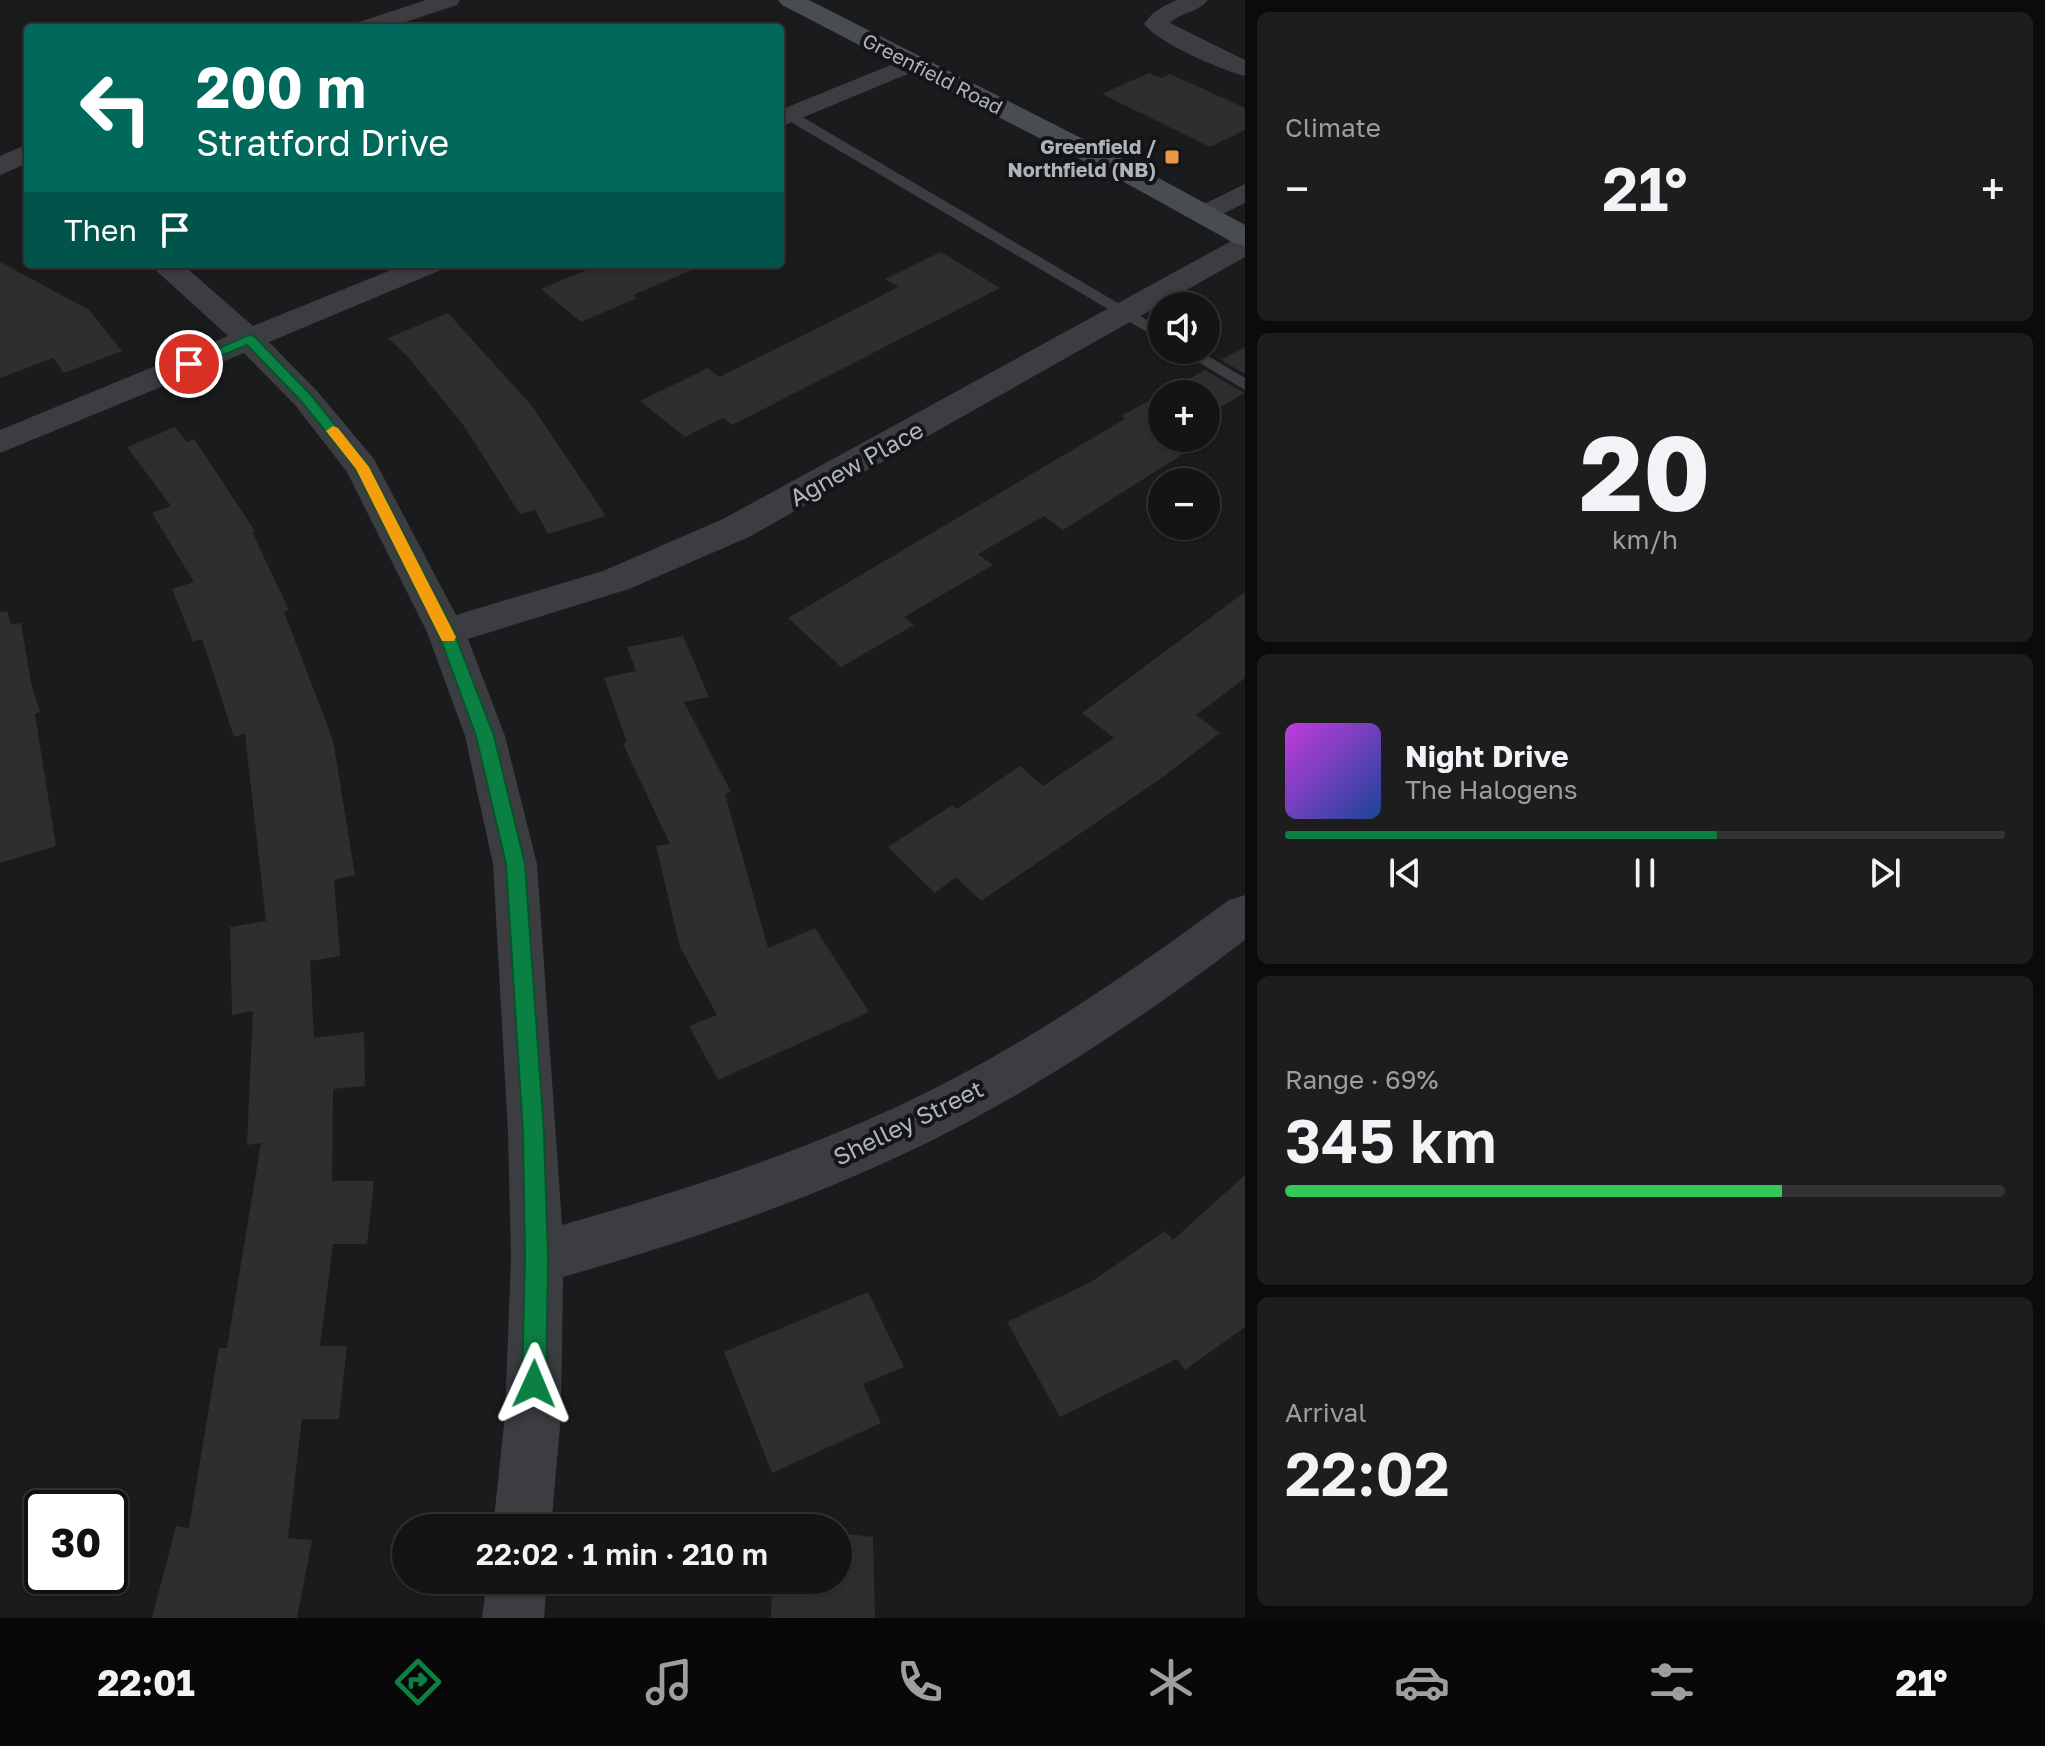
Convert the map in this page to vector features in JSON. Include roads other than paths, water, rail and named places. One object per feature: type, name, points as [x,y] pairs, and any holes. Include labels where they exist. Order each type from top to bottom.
[{"type":"main road","name":"Greenfield Road","points":[[790,0],[1245,237]]},
{"type":"street","points":[[376,24],[449,0]]},
{"type":"street","points":[[1197,0],[1168,12],[1156,24],[1170,34],[1245,69]]},
{"type":"street","points":[[784,117],[913,63]]},
{"type":"street","points":[[0,168],[24,154]]},
{"type":"street","points":[[0,168],[24,180]]},
{"type":"street","points":[[1204,215],[1245,192]]},
{"type":"street","name":"Agnew Place","points":[[446,632],[616,580],[736,528],[1245,245]]},
{"type":"street","points":[[169,268],[249,339],[306,398],[362,467],[446,632],[485,736],[515,864],[533,1133],[537,1258],[533,1415],[523,1514]]},
{"type":"street","points":[[0,442],[421,268]]},
{"type":"street","name":"Shelley Street","points":[[537,1258],[741,1196],[865,1146],[974,1093],[1064,1042],[1165,975],[1245,914]]},
{"type":"street","points":[[513,1618],[516,1594]]},
{"type":"lane","points":[[784,117],[1148,328]]},
{"type":"lane","points":[[1210,364],[1245,385]]},
{"type":"place","name":"Greenfield / Northfield (NB)","points":[[1172,157]]}]
